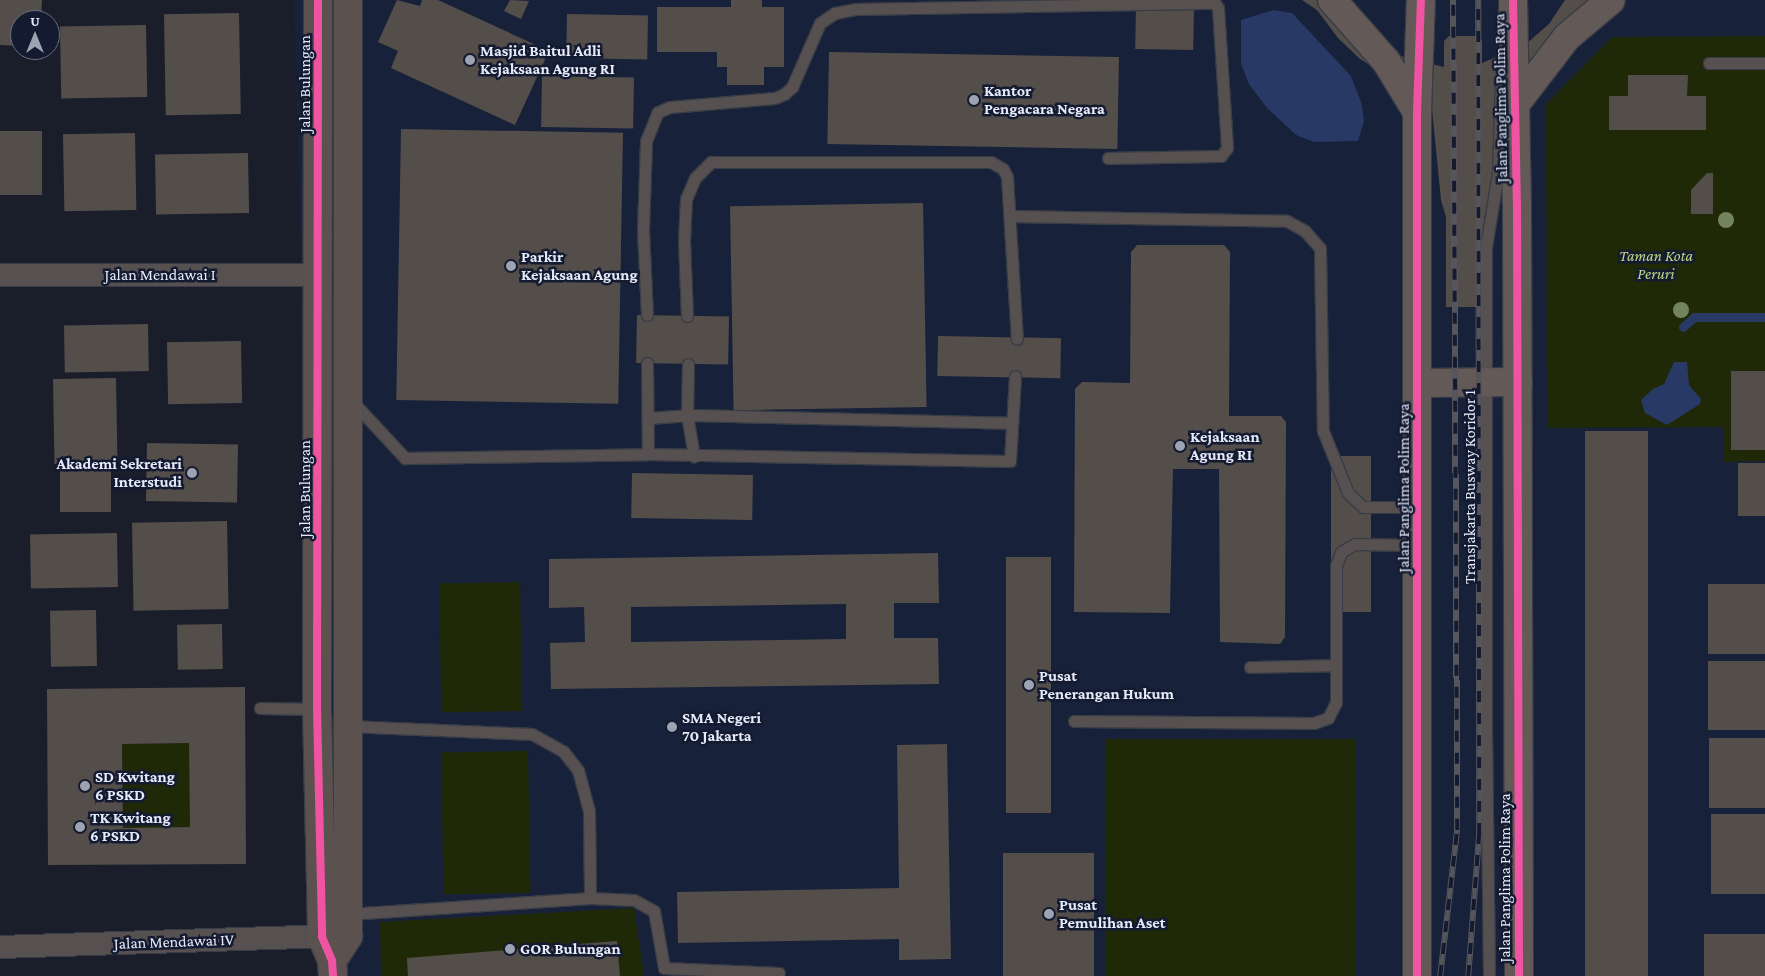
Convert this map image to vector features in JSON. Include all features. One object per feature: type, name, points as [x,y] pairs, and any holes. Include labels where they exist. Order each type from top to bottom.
[{"type":"main road","points":[[1332,0],[1386,61],[1417,112]]},
{"type":"main road","name":"Jalan Panglima Polim Raya","points":[[1417,976],[1417,112],[1421,0]]},
{"type":"main road","points":[[1514,106],[1567,36],[1611,0]]},
{"type":"main road","name":"Jalan Panglima Polim Raya","points":[[1507,6],[1514,106],[1518,382],[1519,976]]},
{"type":"main road","points":[[1418,383],[1518,382]]},
{"type":"street","name":"Jalan Bulungan","points":[[318,0],[320,275],[317,709],[337,945]]},
{"type":"street","points":[[337,945],[348,726],[348,0]]},
{"type":"street","name":"Jalan Mendawai I","points":[[0,274],[320,275]]},
{"type":"street","name":"Jalan Mendawai IV","points":[[0,947],[337,945]]},
{"type":"lane","points":[[648,315],[642,229],[646,141],[658,112],[670,107],[775,98],[784,94],[792,87],[820,23],[835,12],[855,9],[1215,3],[1218,8],[1227,148],[1221,156],[1108,158]]},
{"type":"lane","name":"Transjakarta Busway Koridor 1","points":[[1490,976],[1486,787],[1486,247],[1501,138],[1507,6]]},
{"type":"lane","points":[[1710,63],[1765,63]]},
{"type":"lane","points":[[687,316],[684,241],[686,199],[696,178],[711,162],[991,162],[1003,169],[1007,177],[1018,339]]},
{"type":"lane","points":[[1011,216],[1287,221],[1305,231],[1320,248],[1323,431],[1348,493],[1363,507],[1417,507]]},
{"type":"lane","points":[[647,363],[648,454]]},
{"type":"lane","points":[[688,364],[687,415],[694,456]]},
{"type":"lane","points":[[348,398],[405,458],[648,454],[1010,461],[1014,376]]},
{"type":"lane","points":[[648,418],[687,415],[1012,423]]},
{"type":"lane","points":[[1074,721],[1314,723],[1328,718],[1336,702],[1336,566],[1341,552],[1355,544],[1417,545]]},
{"type":"lane","points":[[1250,667],[1336,665]]},
{"type":"lane","points":[[260,708],[317,709]]},
{"type":"lane","points":[[348,726],[532,734],[563,751],[578,770],[589,811],[590,898]]},
{"type":"lane","points":[[337,945],[590,898],[634,900],[654,911],[664,968],[779,973]]},
{"type":"shaded area","points":[[294,0],[1765,0],[1765,976],[338,976],[304,369]]},
{"type":"shaded area","points":[[1274,10],[1292,13],[1351,76],[1362,105],[1364,121],[1358,141],[1314,142],[1296,135],[1267,108],[1249,84],[1241,64],[1241,20]]},
{"type":"shaded area","points":[[1674,362],[1687,362],[1689,385],[1701,399],[1700,404],[1667,425],[1645,413],[1641,400],[1653,389],[1664,384]]},
{"type":"green space","name":"Taman Kota Peruri","points":[[1765,36],[1765,461],[1723,462],[1723,427],[1547,428],[1546,104],[1612,37]]},
{"type":"green space","points":[[520,582],[522,711],[441,712],[439,583]]},
{"type":"green space","points":[[1105,739],[1356,739],[1356,976],[1105,976]]},
{"type":"green space","points":[[189,743],[190,827],[123,828],[122,744]]},
{"type":"green space","points":[[528,751],[530,893],[443,894],[441,753]]},
{"type":"green space","name":"GOR Bulungan","points":[[634,908],[644,976],[381,976],[380,922]]},
{"type":"building","points":[[0,0],[42,0],[42,10],[10,10],[10,46],[0,45]]},
{"type":"building","name":"Masjid Baitul Adli Kejaksaan Agung RI","points":[[397,0],[420,6],[422,0],[438,0],[549,51],[515,125],[391,68],[398,51],[378,42]]},
{"type":"building","points":[[510,0],[529,1],[521,19],[504,11]]},
{"type":"building","points":[[731,0],[762,0],[762,7],[784,7],[784,67],[764,67],[764,85],[727,85],[727,67],[717,67],[717,52],[657,52],[657,7],[731,7]]},
{"type":"building","points":[[1302,0],[1342,0],[1384,46],[1403,57],[1444,67],[1444,41],[1449,36],[1477,36],[1482,41],[1482,63],[1525,45],[1549,24],[1565,0],[1592,0],[1531,70],[1484,218],[1482,307],[1446,307],[1446,217],[1441,200],[1432,109],[1423,97],[1360,59],[1338,38],[1317,10]]},
{"type":"building","points":[[1136,4],[1194,5],[1193,50],[1135,49]]},
{"type":"building","points":[[239,13],[241,114],[166,115],[164,14]]},
{"type":"building","points":[[567,14],[648,15],[647,59],[566,58]]},
{"type":"building","points":[[146,25],[147,97],[61,98],[60,27]]},
{"type":"building","name":"Kantor Pengacara Negara","points":[[829,52],[1119,57],[1117,149],[827,144]]},
{"type":"building","points":[[1628,75],[1688,75],[1687,96],[1706,96],[1706,130],[1609,130],[1609,96],[1628,96]]},
{"type":"building","points":[[542,76],[634,78],[633,129],[541,127]]},
{"type":"building","name":"Parkir Kejaksaan Agung","points":[[401,129],[623,133],[618,404],[396,400]]},
{"type":"building","points":[[0,131],[42,131],[42,195],[0,195]]},
{"type":"building","points":[[135,133],[136,210],[64,211],[63,134]]},
{"type":"building","points":[[248,153],[249,213],[156,215],[155,155]]},
{"type":"building","points":[[1707,173],[1713,173],[1713,214],[1691,214],[1691,190]]},
{"type":"building","points":[[923,203],[927,407],[734,410],[730,206]]},
{"type":"building","name":"Kejaksaan Agung RI","points":[[1137,245],[1224,245],[1230,252],[1229,416],[1281,416],[1286,422],[1285,637],[1280,644],[1220,642],[1219,469],[1173,469],[1170,613],[1074,612],[1075,389],[1082,382],[1130,383],[1131,252]]},
{"type":"building","points":[[637,315],[729,317],[728,365],[636,363]]},
{"type":"building","points":[[148,324],[149,371],[65,372],[64,325]]},
{"type":"building","points":[[938,336],[1061,338],[1060,378],[937,376]]},
{"type":"building","points":[[241,341],[242,403],[168,404],[167,342]]},
{"type":"building","points":[[1731,371],[1765,371],[1765,450],[1731,450]]},
{"type":"building","points":[[116,378],[117,463],[54,464],[53,379]]},
{"type":"building","points":[[1585,431],[1648,431],[1648,976],[1585,976]]},
{"type":"building","name":"Akademi Sekretari Interstudi","points":[[147,443],[238,445],[237,503],[146,501]]},
{"type":"building","points":[[1331,456],[1371,456],[1371,612],[1331,612]]},
{"type":"building","points":[[1738,463],[1765,463],[1765,516],[1738,516]]},
{"type":"building","points":[[60,471],[111,471],[111,512],[60,512]]},
{"type":"building","points":[[632,473],[753,475],[752,520],[631,518]]},
{"type":"building","points":[[227,521],[229,609],[134,611],[132,523]]},
{"type":"building","points":[[117,533],[118,587],[31,589],[30,535]]},
{"type":"building","points":[[938,553],[939,603],[894,603],[894,638],[938,638],[939,684],[551,689],[550,643],[585,642],[584,607],[549,608],[549,559]],"holes":[[[846,604],[846,639],[631,642],[631,607]]]},
{"type":"building","name":"Pusat Penerangan Hukum","points":[[1006,557],[1051,557],[1051,813],[1006,813]]},
{"type":"building","points":[[1708,584],[1765,584],[1765,654],[1708,654]]},
{"type":"building","points":[[96,610],[97,666],[51,667],[50,611]]},
{"type":"building","points":[[222,624],[223,669],[178,670],[177,625]]},
{"type":"building","points":[[1708,661],[1765,661],[1765,730],[1708,730]]},
{"type":"building","name":"SD Kwitang 6 PSKD","points":[[245,687],[246,864],[48,865],[47,689]],"holes":[[[189,743],[190,827],[123,828],[122,744]]]},
{"type":"building","points":[[1709,738],[1765,738],[1765,808],[1709,808]]},
{"type":"building","points":[[947,744],[951,959],[899,960],[899,939],[678,943],[677,892],[899,888],[897,745]]},
{"type":"building","points":[[1711,814],[1765,814],[1765,894],[1711,894]]},
{"type":"building","name":"Pusat Pemulihan Aset","points":[[1003,853],[1094,853],[1094,976],[1003,976]]},
{"type":"building","points":[[1704,934],[1765,934],[1765,976],[1704,976]]},
{"type":"building","points":[[617,941],[620,976],[408,976],[407,958]]},
{"type":"waterway","points":[[1683,327],[1694,317],[1765,317]]},
{"type":"railway","points":[[1440,976],[1457,830],[1453,0]]},
{"type":"railway","points":[[1468,976],[1479,834],[1478,0]]},
{"type":"cycle path","points":[[318,0],[317,709],[322,937],[332,961],[333,976]]},
{"type":"cycle path","points":[[1417,976],[1417,112],[1421,0]]},
{"type":"cycle path","points":[[1513,0],[1517,204],[1519,976]]},
{"type":"place","name":"Masjid Baitul Adli Kejaksaan Agung RI","points":[[470,60]]},
{"type":"place","name":"Kantor Pengacara Negara","points":[[974,100]]},
{"type":"place","name":"Parkir Kejaksaan Agung","points":[[511,266]]},
{"type":"place","name":"Kejaksaan Agung RI","points":[[1180,446]]},
{"type":"place","name":"Akademi Sekretari Interstudi","points":[[192,473]]},
{"type":"place","name":"Pusat Penerangan Hukum","points":[[1029,685]]},
{"type":"place","name":"SMA Negeri 70 Jakarta","points":[[672,727]]},
{"type":"place","name":"SD Kwitang 6 PSKD","points":[[85,786]]},
{"type":"place","name":"TK Kwitang 6 PSKD","points":[[80,827]]},
{"type":"place","name":"Pusat Pemulihan Aset","points":[[1049,914]]},
{"type":"place","name":"GOR Bulungan","points":[[510,949]]}]
